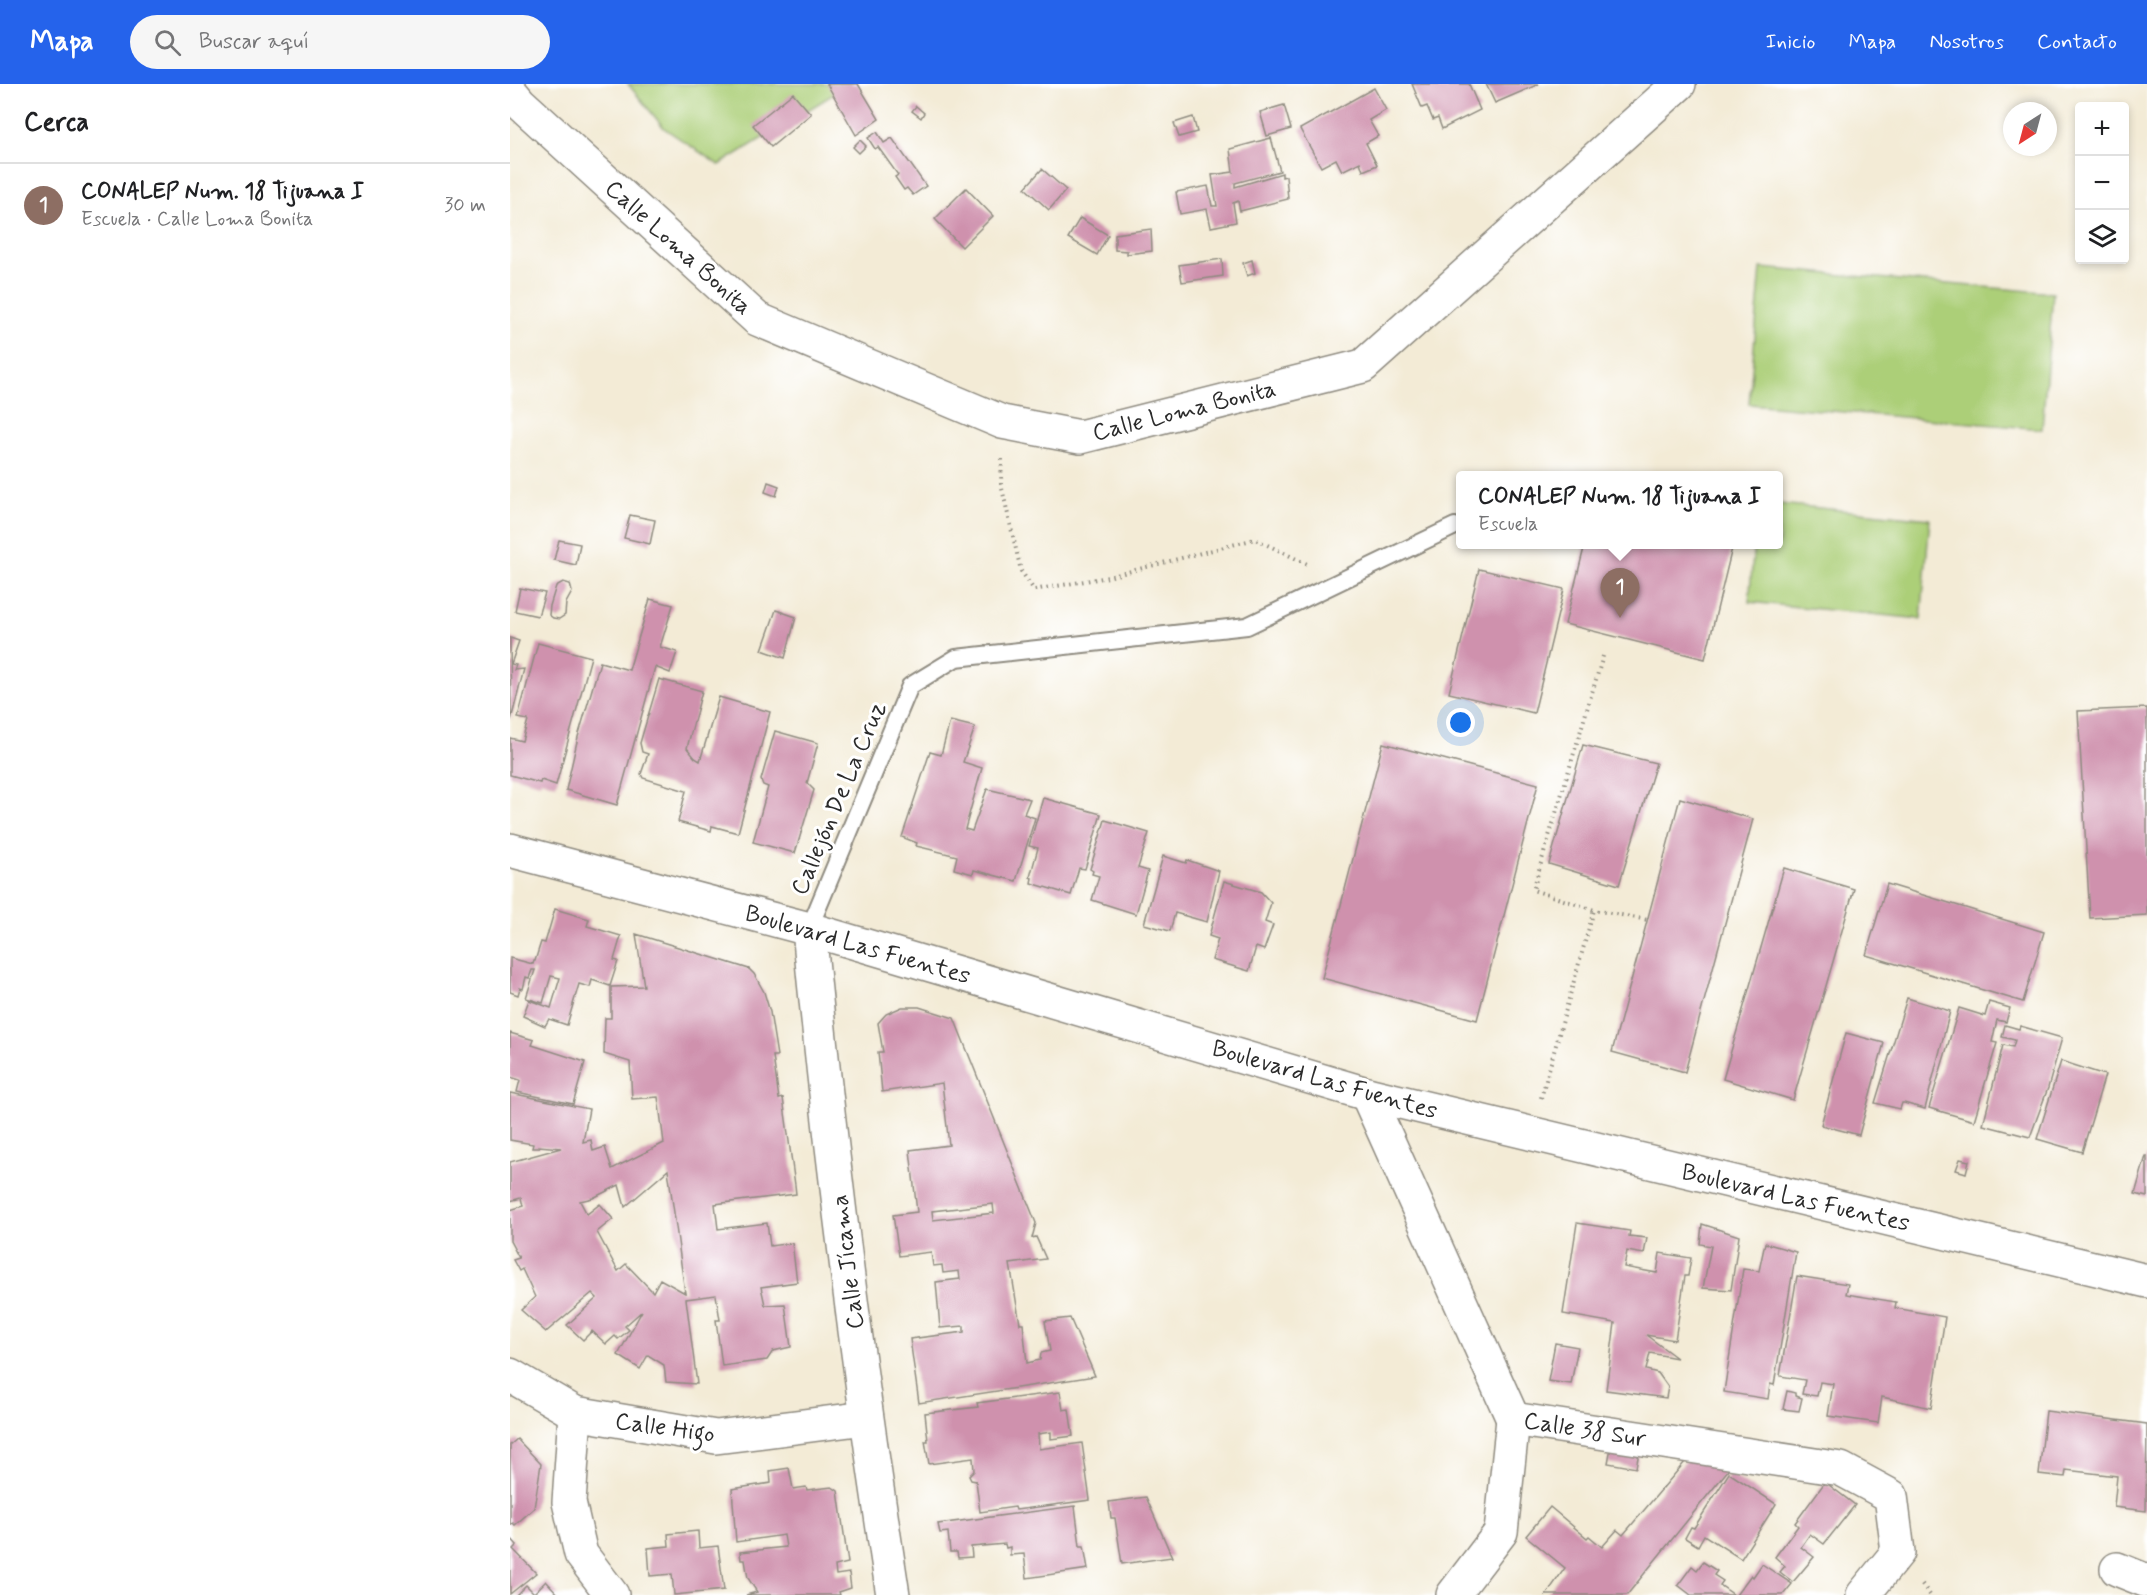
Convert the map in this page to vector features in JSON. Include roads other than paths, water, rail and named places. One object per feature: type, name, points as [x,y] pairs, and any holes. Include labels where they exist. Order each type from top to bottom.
[{"type":"street","name":"Calle Loma Bonita","points":[[513,100],[757,319],[1002,422],[1080,437],[1363,366],[1679,84]]},
{"type":"street","name":"Boulevard Las Fuentes","points":[[510,850],[809,929],[1367,1094],[2147,1281]]},
{"type":"street","name":"Calle Jícama","points":[[809,929],[818,1022],[866,1418],[893,1595]]},
{"type":"street","name":"Calle 38 Sur","points":[[1367,1094],[1513,1419],[1841,1469],[1891,1496],[1898,1552],[1863,1595]]},
{"type":"street","name":"Calle Higo","points":[[510,1375],[575,1413],[716,1437],[866,1418]]},
{"type":"street","points":[[575,1413],[569,1502],[581,1554],[612,1595]]},
{"type":"street","points":[[1453,1595],[1502,1532],[1513,1419]]},
{"type":"street","points":[[2117,1569],[2147,1581]]},
{"type":"lane","name":"Callejón De La Cruz","points":[[809,929],[910,686],[956,658],[1247,626],[1455,526]]},
{"type":"place","name":"CONALEP Num. 18 Tijuana I","points":[[1620,618]]}]
